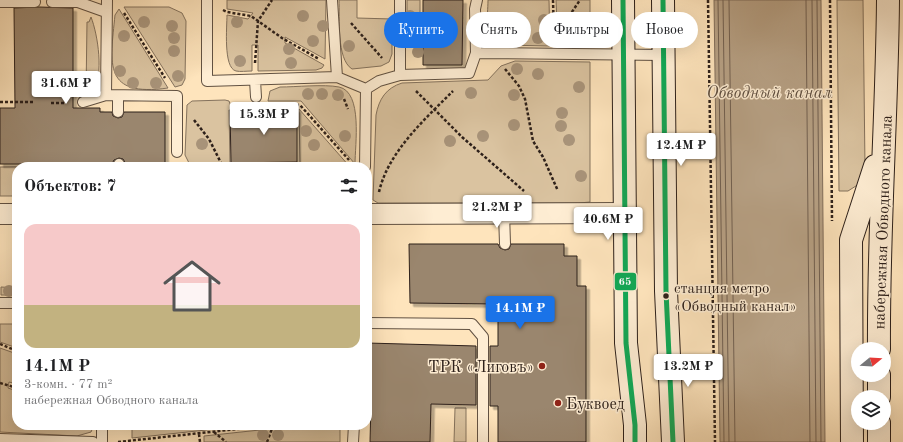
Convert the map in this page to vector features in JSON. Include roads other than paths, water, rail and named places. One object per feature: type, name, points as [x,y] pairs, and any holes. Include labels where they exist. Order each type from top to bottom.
[{"type":"main road","points":[[623,0],[626,343],[635,425],[635,442]]},
{"type":"main road","points":[[663,0],[666,291],[673,442]]},
{"type":"main road","name":"набережная Обводного канала","points":[[879,342],[878,279],[888,0]]},
{"type":"main road","points":[[852,442],[851,240],[884,140]]},
{"type":"main road","points":[[879,430],[879,442]]},
{"type":"street","points":[[372,214],[625,213]]},
{"type":"street","points":[[0,214],[12,214]]},
{"type":"lane","points":[[106,95],[107,0]]},
{"type":"lane","points":[[207,0],[207,81],[337,77],[366,89]]},
{"type":"lane","points":[[332,0],[337,77]]},
{"type":"lane","points":[[400,0],[400,75]]},
{"type":"lane","points":[[366,89],[379,81],[400,75],[470,73],[476,53],[475,9],[478,0]]},
{"type":"lane","points":[[0,2],[35,2]]},
{"type":"lane","points":[[52,2],[78,2],[106,12]]},
{"type":"lane","points":[[476,53],[663,55]]},
{"type":"lane","points":[[255,80],[256,97]]},
{"type":"lane","points":[[365,162],[366,89]]},
{"type":"lane","points":[[78,103],[106,95],[177,96],[177,152]]},
{"type":"lane","points":[[118,96],[118,112]]},
{"type":"lane","points":[[504,213],[505,244]]},
{"type":"lane","points":[[0,303],[12,302]]},
{"type":"lane","points":[[372,322],[472,324],[483,338],[483,442]]},
{"type":"lane","points":[[102,430],[102,442]]},
{"type":"lane","points":[[353,442],[354,430]]},
{"type":"lane","points":[[0,438],[93,442]]},
{"type":"water","name":"Обводный канал","points":[[714,0],[821,0],[825,442],[720,442]]},
{"type":"place","name":"станция метро «Обводный канал»","points":[[666,296]]},
{"type":"place","name":"ТРК «Лиговъ»","points":[[542,366]]},
{"type":"place","name":"Буквоед","points":[[558,403]]}]
